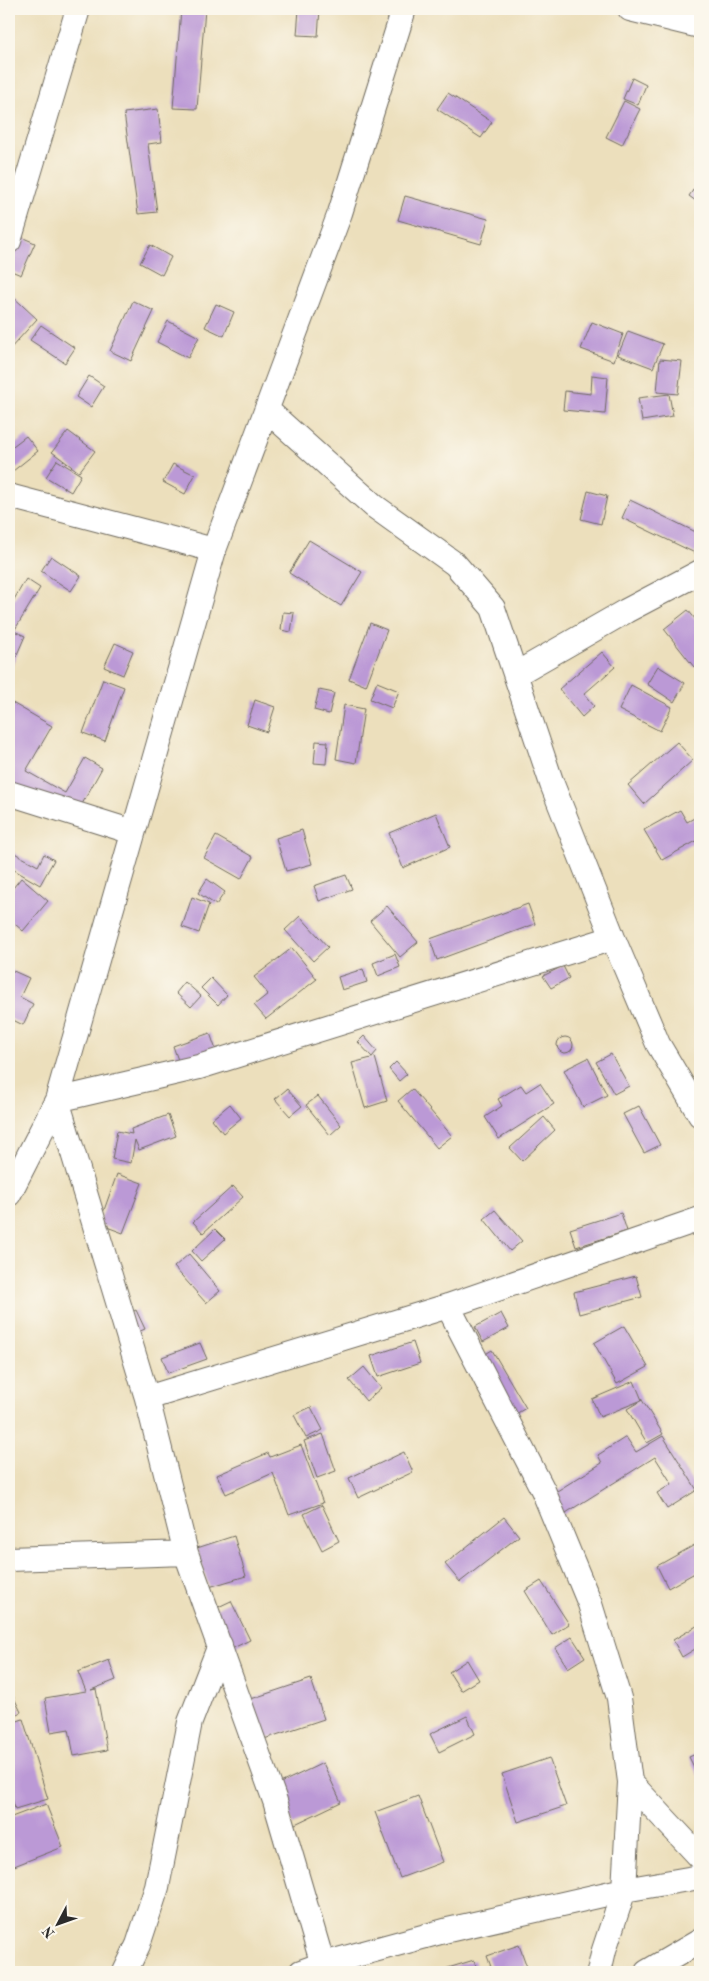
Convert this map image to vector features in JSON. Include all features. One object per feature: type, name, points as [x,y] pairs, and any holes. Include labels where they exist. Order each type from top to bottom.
[{"type":"street","points":[[9,242],[78,9]]},
{"type":"street","points":[[9,1192],[57,1100],[214,550],[340,213],[404,9]]},
{"type":"street","points":[[630,9],[700,26]]},
{"type":"street","points":[[267,410],[374,506],[455,564],[493,608],[552,784],[613,938],[658,1044],[700,1115]]},
{"type":"street","points":[[9,496],[214,550]]},
{"type":"street","points":[[516,674],[626,611],[700,572]]},
{"type":"street","points":[[9,792],[133,832]]},
{"type":"street","points":[[57,1100],[199,1067],[613,938]]},
{"type":"street","points":[[57,1100],[147,1398],[186,1553],[275,1801],[324,1968]]},
{"type":"street","points":[[147,1398],[448,1306],[700,1219]]},
{"type":"street","points":[[448,1306],[543,1490],[590,1604],[619,1698],[630,1782],[624,1890],[604,1950],[599,1972]]},
{"type":"street","points":[[9,1559],[186,1553]]},
{"type":"street","points":[[125,1972],[138,1945],[157,1887],[190,1722],[220,1645]]},
{"type":"street","points":[[630,1782],[700,1857]]},
{"type":"street","points":[[301,1972],[324,1968],[448,1930],[624,1890],[700,1877]]},
{"type":"street","points":[[647,1972],[700,1941]]},
{"type":"building","points":[[181,9],[205,9],[197,109],[173,108]]},
{"type":"building","points":[[299,9],[320,9],[318,36],[297,35]]},
{"type":"building","points":[[632,78],[646,85],[638,105],[623,99]]},
{"type":"building","points":[[448,93],[492,122],[481,138],[437,109]]},
{"type":"building","points":[[624,101],[640,109],[622,145],[606,137]]},
{"type":"building","points":[[158,109],[162,142],[148,144],[157,212],[138,214],[124,113]]},
{"type":"building","points":[[700,180],[700,204],[689,196]]},
{"type":"building","points":[[405,196],[488,219],[481,244],[398,220]]},
{"type":"building","points":[[12,233],[35,243],[21,275],[9,270],[9,240]]},
{"type":"building","points":[[150,245],[171,257],[162,275],[140,263]]},
{"type":"building","points":[[9,293],[37,319],[9,350]]},
{"type":"building","points":[[133,301],[154,311],[131,361],[110,351]]},
{"type":"building","points":[[216,304],[234,312],[224,336],[205,327]]},
{"type":"building","points":[[168,321],[199,337],[188,358],[157,342]]},
{"type":"building","points":[[592,322],[623,334],[614,361],[581,349]]},
{"type":"building","points":[[41,325],[75,348],[65,363],[30,340]]},
{"type":"building","points":[[628,331],[663,344],[653,368],[618,355]]},
{"type":"building","points":[[660,359],[682,361],[678,394],[657,392]]},
{"type":"building","points":[[592,375],[608,377],[605,414],[563,410],[565,391],[591,394]]},
{"type":"building","points":[[89,376],[104,386],[91,407],[76,397]]},
{"type":"building","points":[[669,394],[673,416],[642,421],[638,398]]},
{"type":"building","points":[[68,431],[95,451],[79,472],[52,452]]},
{"type":"building","points":[[26,436],[38,451],[13,471],[9,465],[9,449]]},
{"type":"building","points":[[57,460],[81,475],[71,492],[46,477]]},
{"type":"building","points":[[173,464],[195,475],[185,494],[163,482]]},
{"type":"building","points":[[588,491],[607,496],[601,524],[581,519]]},
{"type":"building","points":[[630,500],[700,534],[700,541],[695,553],[622,518]]},
{"type":"building","points":[[309,540],[362,572],[341,606],[289,573]]},
{"type":"building","points":[[51,556],[81,576],[71,591],[41,571]]},
{"type":"building","points":[[26,579],[40,588],[14,631],[25,636],[9,673],[9,608]]},
{"type":"building","points":[[688,610],[700,625],[700,662],[694,667],[664,629]]},
{"type":"building","points":[[283,612],[294,613],[291,632],[281,630]]},
{"type":"building","points":[[370,623],[387,630],[366,686],[349,679]]},
{"type":"building","points":[[115,643],[133,651],[123,675],[104,667]]},
{"type":"building","points":[[602,652],[615,667],[584,694],[594,706],[582,717],[559,689]]},
{"type":"building","points":[[658,666],[685,683],[674,702],[647,684]]},
{"type":"building","points":[[103,679],[124,687],[105,741],[83,733]]},
{"type":"building","points":[[377,682],[399,691],[392,708],[370,699]]},
{"type":"building","points":[[631,685],[672,707],[660,731],[619,710]]},
{"type":"building","points":[[319,690],[334,693],[329,714],[314,710]]},
{"type":"building","points":[[255,700],[275,707],[267,732],[247,725]]},
{"type":"building","points":[[9,701],[52,726],[26,771],[65,793],[85,758],[102,768],[71,824],[9,788]]},
{"type":"building","points":[[344,705],[364,709],[356,763],[336,759]]},
{"type":"building","points":[[316,741],[328,742],[326,764],[314,763]]},
{"type":"building","points":[[677,742],[693,760],[644,804],[628,785]]},
{"type":"building","points":[[680,810],[687,822],[700,815],[700,839],[662,860],[644,830]]},
{"type":"building","points":[[436,813],[450,847],[403,868],[389,833]]},
{"type":"building","points":[[302,830],[312,864],[286,871],[276,838]]},
{"type":"building","points":[[216,836],[253,857],[241,879],[204,858]]},
{"type":"building","points":[[9,850],[38,866],[44,854],[54,860],[40,885],[9,867]]},
{"type":"building","points":[[346,875],[352,889],[319,901],[314,886]]},
{"type":"building","points":[[21,878],[48,901],[23,931],[9,919],[9,893]]},
{"type":"building","points":[[207,879],[225,892],[216,905],[198,893]]},
{"type":"building","points":[[192,897],[209,904],[199,933],[182,927]]},
{"type":"building","points":[[528,904],[535,924],[437,960],[430,939]]},
{"type":"building","points":[[387,906],[418,942],[400,957],[370,921]]},
{"type":"building","points":[[300,916],[328,947],[313,961],[285,930]]},
{"type":"building","points":[[292,948],[317,979],[266,1019],[254,1005],[268,994],[254,977]]},
{"type":"building","points":[[395,954],[400,967],[378,976],[373,963]]},
{"type":"building","points":[[563,966],[569,978],[551,988],[543,976]]},
{"type":"building","points":[[9,969],[29,978],[20,997],[33,1004],[23,1025],[9,1018]]},
{"type":"building","points":[[363,969],[367,982],[342,990],[338,977]]},
{"type":"building","points":[[211,978],[227,995],[218,1005],[201,988]]},
{"type":"building","points":[[185,982],[201,996],[191,1007],[176,993]]},
{"type":"building","points":[[210,1033],[216,1050],[179,1063],[173,1046]]},
{"type":"building","points":[[364,1036],[377,1051],[372,1057],[358,1042]]},
{"type":"building","points":[[565,1037],[571,1039],[573,1045],[571,1051],[565,1053],[559,1051],[557,1045],[559,1039]]},
{"type":"building","points":[[611,1054],[629,1086],[614,1094],[596,1062]]},
{"type":"building","points":[[375,1057],[387,1101],[365,1108],[352,1063]]},
{"type":"building","points":[[588,1058],[607,1095],[583,1107],[564,1070]]},
{"type":"building","points":[[396,1062],[407,1074],[399,1081],[389,1069]]},
{"type":"building","points":[[540,1083],[554,1104],[499,1139],[485,1117],[502,1106],[498,1099],[521,1085],[526,1092]]},
{"type":"building","points":[[287,1089],[302,1106],[290,1116],[275,1099]]},
{"type":"building","points":[[412,1089],[452,1136],[437,1148],[398,1101]]},
{"type":"building","points":[[318,1096],[341,1125],[330,1135],[306,1105]]},
{"type":"building","points":[[230,1104],[241,1118],[223,1133],[212,1119]]},
{"type":"building","points":[[639,1106],[660,1145],[644,1153],[623,1114]]},
{"type":"building","points":[[168,1115],[176,1136],[139,1150],[135,1140],[131,1163],[112,1159],[117,1131],[132,1134],[131,1129]]},
{"type":"building","points":[[544,1117],[555,1130],[522,1161],[510,1148]]},
{"type":"building","points":[[117,1174],[142,1183],[123,1233],[99,1224]]},
{"type":"building","points":[[233,1186],[243,1197],[203,1233],[193,1222]]},
{"type":"building","points":[[495,1210],[522,1241],[510,1251],[484,1219]]},
{"type":"building","points":[[621,1213],[627,1231],[576,1247],[570,1229]]},
{"type":"building","points":[[215,1229],[225,1239],[201,1261],[192,1251]]},
{"type":"building","points":[[189,1254],[220,1291],[206,1303],[174,1267]]},
{"type":"building","points":[[636,1276],[642,1297],[579,1314],[574,1292]]},
{"type":"building","points":[[136,1310],[145,1329],[129,1336],[121,1317]]},
{"type":"building","points":[[501,1313],[509,1328],[483,1342],[475,1327]]},
{"type":"building","points":[[624,1326],[648,1367],[617,1384],[594,1343]]},
{"type":"building","points":[[413,1342],[420,1363],[378,1377],[371,1356]]},
{"type":"building","points":[[200,1343],[207,1359],[168,1373],[162,1357]]},
{"type":"building","points":[[492,1350],[526,1408],[507,1419],[473,1362]]},
{"type":"building","points":[[364,1367],[381,1388],[366,1401],[349,1380]]},
{"type":"building","points":[[634,1381],[642,1400],[600,1417],[592,1399]]},
{"type":"building","points":[[642,1400],[663,1434],[647,1443],[627,1409]]},
{"type":"building","points":[[311,1407],[323,1430],[306,1438],[294,1415]]},
{"type":"building","points":[[323,1434],[336,1471],[317,1478],[304,1441]]},
{"type":"building","points":[[663,1436],[697,1490],[667,1509],[657,1493],[672,1484],[655,1457],[561,1516],[549,1496],[602,1463],[598,1455],[626,1437],[636,1452]]},
{"type":"building","points":[[301,1445],[323,1503],[289,1515],[273,1473],[226,1494],[217,1475],[268,1453],[270,1457]]},
{"type":"building","points":[[404,1452],[413,1472],[358,1498],[349,1478]]},
{"type":"building","points":[[322,1505],[339,1541],[322,1550],[304,1514]]},
{"type":"building","points":[[504,1517],[519,1536],[460,1582],[445,1564]]},
{"type":"building","points":[[234,1536],[246,1576],[209,1587],[197,1548]]},
{"type":"building","points":[[700,1542],[700,1570],[668,1588],[657,1566]]},
{"type":"building","points":[[541,1581],[569,1624],[552,1635],[525,1591]]},
{"type":"building","points":[[231,1601],[250,1640],[233,1648],[214,1609]]},
{"type":"building","points":[[700,1624],[700,1646],[682,1657],[673,1640]]},
{"type":"building","points":[[572,1637],[585,1657],[568,1668],[555,1648]]},
{"type":"building","points":[[109,1660],[116,1680],[91,1690],[96,1689],[107,1750],[74,1756],[69,1729],[51,1732],[45,1698],[86,1691],[78,1672]]},
{"type":"building","points":[[467,1660],[479,1680],[461,1691],[449,1672]]},
{"type":"building","points":[[311,1679],[324,1719],[261,1740],[248,1700]]},
{"type":"building","points":[[11,1692],[21,1712],[9,1718],[9,1693]]},
{"type":"building","points":[[467,1716],[475,1734],[439,1752],[430,1734]]},
{"type":"building","points":[[23,1719],[48,1799],[15,1809],[9,1787],[9,1724]]},
{"type":"building","points":[[700,1752],[700,1779],[689,1757]]},
{"type":"building","points":[[549,1758],[566,1806],[518,1822],[502,1774]]},
{"type":"building","points":[[323,1763],[341,1802],[293,1825],[274,1786]]},
{"type":"building","points":[[418,1796],[443,1862],[400,1878],[375,1812]]},
{"type":"building","points":[[46,1804],[63,1847],[9,1868],[9,1818]]},
{"type":"building","points":[[519,1945],[527,1967],[513,1972],[493,1972],[487,1956]]},
{"type":"building","points":[[474,1960],[478,1972],[435,1972]]}]
